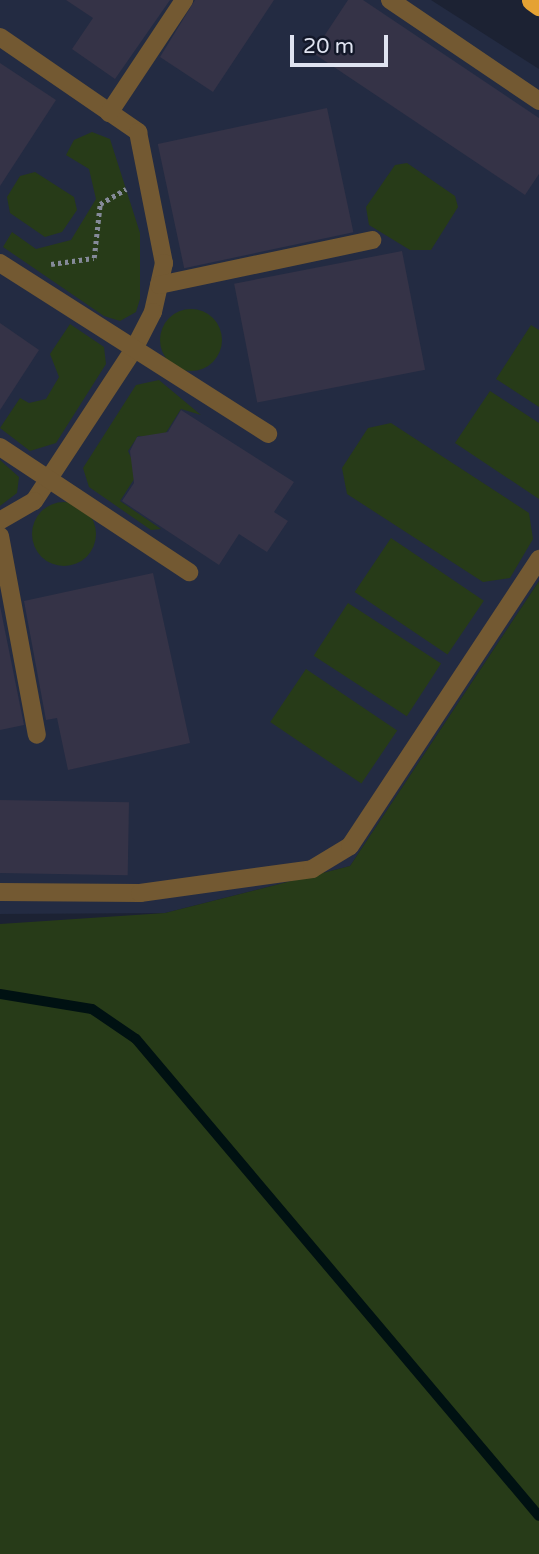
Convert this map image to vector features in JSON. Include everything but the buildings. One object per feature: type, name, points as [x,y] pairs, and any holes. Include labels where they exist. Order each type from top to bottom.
[{"type":"highway","points":[[532,0],[539,5]]},
{"type":"street","points":[[109,113],[184,0]]},
{"type":"street","points":[[390,0],[539,101]]},
{"type":"street","points":[[0,37],[138,132],[164,263],[159,285],[134,349],[34,501],[0,522]]},
{"type":"street","points":[[159,285],[372,240]]},
{"type":"street","points":[[0,263],[268,434]]},
{"type":"street","points":[[0,447],[189,572]]},
{"type":"street","points":[[0,536],[37,735]]},
{"type":"street","points":[[0,892],[140,893],[312,869],[350,846],[539,559]]},
{"type":"path","points":[[29,282],[50,264],[94,258],[94,230],[105,197],[149,184]]},
{"type":"shaded area","points":[[0,0],[431,0],[539,69],[539,581],[350,866],[165,913],[0,914]]},
{"type":"green space","points":[[92,132],[110,139],[140,233],[140,299],[136,312],[120,321],[104,316],[3,247],[12,232],[36,249],[71,240],[96,199],[89,169],[66,155],[74,140]]},
{"type":"green space","points":[[407,163],[455,196],[458,207],[431,250],[410,250],[369,225],[366,207],[395,165]]},
{"type":"green space","points":[[35,172],[74,197],[77,210],[62,232],[45,237],[10,213],[7,197],[20,176]]},
{"type":"green space","points":[[185,309],[197,309],[213,318],[220,328],[220,352],[213,362],[197,371],[185,371],[174,366],[165,357],[160,346],[160,334],[165,323],[174,314]]},
{"type":"green space","points":[[70,324],[104,347],[106,364],[56,443],[30,451],[0,428],[20,398],[29,403],[46,399],[59,377],[50,354]]},
{"type":"green space","points":[[531,325],[539,330],[539,407],[496,379]]},
{"type":"green space","points":[[159,380],[201,415],[181,409],[162,439],[138,436],[128,451],[138,473],[120,501],[161,529],[151,530],[89,487],[83,468],[136,385]]},
{"type":"green space","points":[[490,391],[539,423],[539,499],[455,443]]},
{"type":"green space","points":[[391,423],[529,513],[533,539],[510,578],[483,582],[347,494],[342,468],[368,428]]},
{"type":"green space","points":[[0,460],[19,477],[17,493],[0,506]]},
{"type":"green space","points":[[64,502],[76,504],[87,511],[94,522],[94,546],[87,557],[76,564],[64,566],[52,564],[41,557],[34,546],[32,534],[34,522],[41,511],[52,504]]},
{"type":"green space","points":[[391,538],[484,601],[448,655],[355,592]]},
{"type":"green space","points":[[539,581],[539,1554],[0,1554],[0,924],[165,913],[350,866]]},
{"type":"green space","points":[[348,603],[441,663],[407,716],[314,656]]},
{"type":"green space","points":[[306,669],[397,731],[361,784],[270,722]]},
{"type":"waterway","points":[[0,994],[92,1009],[136,1039],[539,1516]]}]
